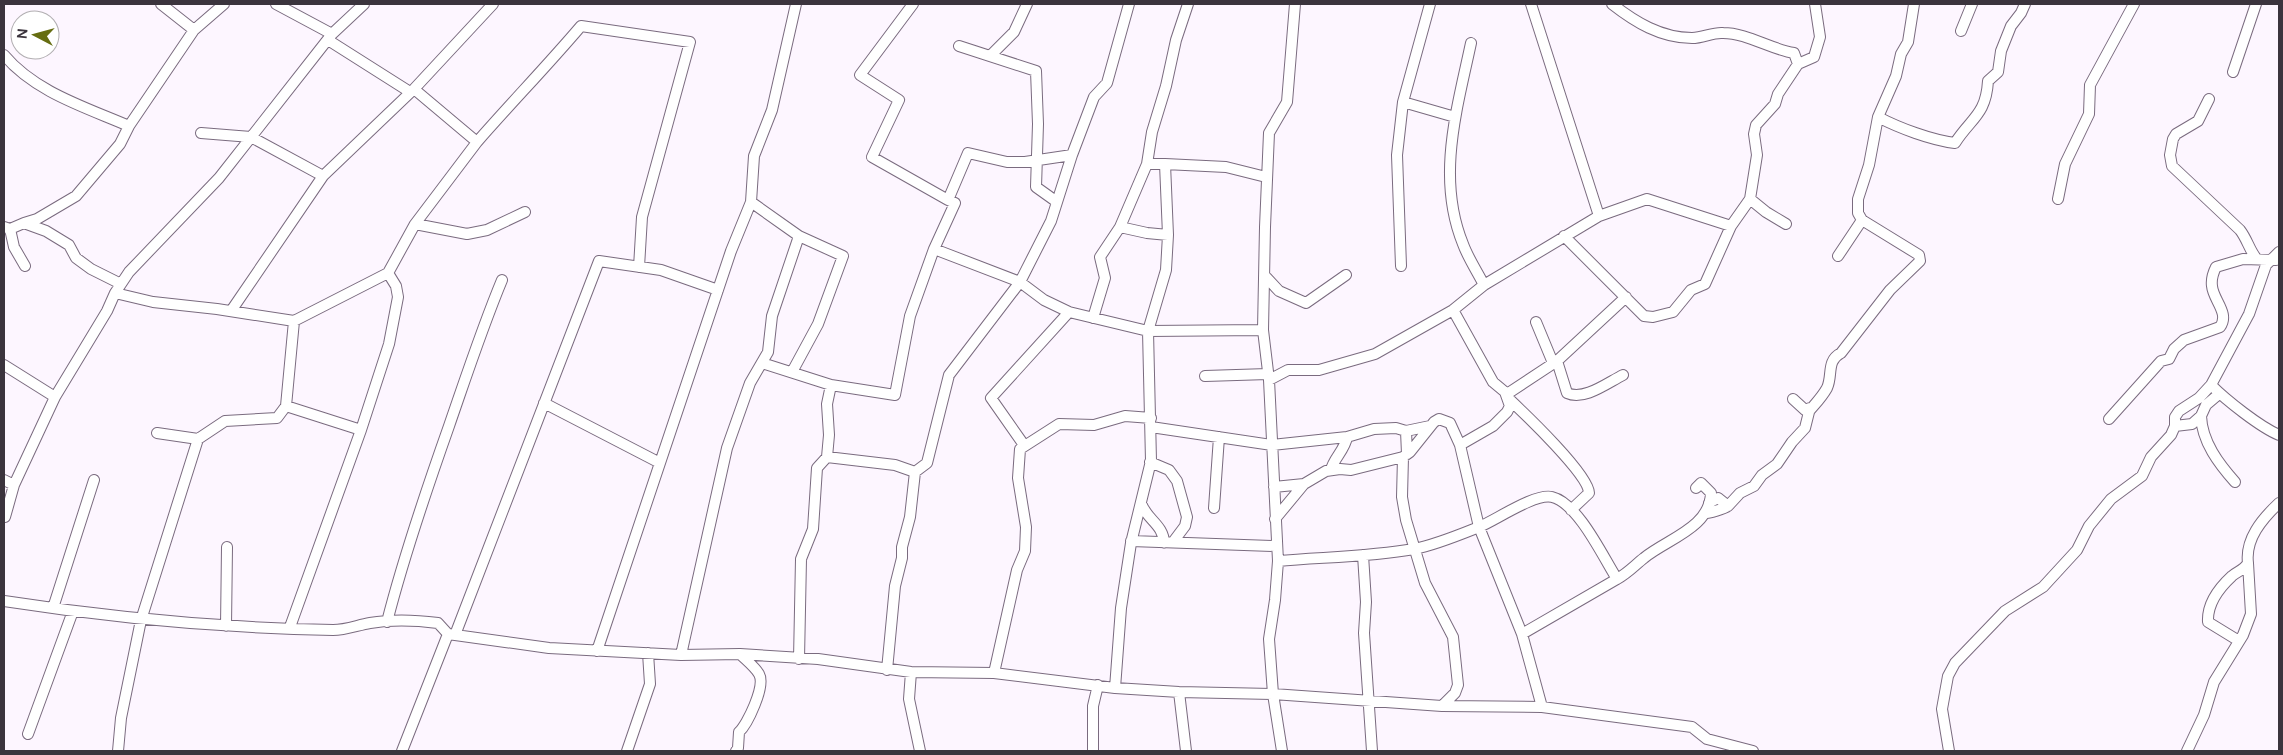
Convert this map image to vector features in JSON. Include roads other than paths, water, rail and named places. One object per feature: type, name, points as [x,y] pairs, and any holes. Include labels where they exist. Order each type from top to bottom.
[{"type":"street","points":[[161,4],[194,30]]},
{"type":"street","points":[[25,266],[14,247],[7,228],[37,219],[76,196],[120,144],[129,126],[194,30],[224,4]]},
{"type":"street","points":[[276,4],[412,91],[477,142]]},
{"type":"street","points":[[4,516],[14,485],[55,397],[129,272],[219,178],[330,37],[364,4]]},
{"type":"street","points":[[231,312],[323,176],[412,91],[494,4]]},
{"type":"street","points":[[597,651],[718,290],[750,202],[754,156],[772,110],[796,4]]},
{"type":"street","points":[[762,363],[831,385],[895,395],[910,316],[934,249],[955,203],[872,157],[899,100],[860,75],[913,4]]},
{"type":"street","points":[[991,55],[1014,32],[1027,4]]},
{"type":"street","points":[[914,472],[927,463],[948,375],[1020,282],[1051,221],[1072,155],[1094,97],[1107,82],[1126,4]]},
{"type":"street","points":[[1093,318],[1105,278],[1100,257],[1120,227],[1147,164],[1153,126],[1166,86],[1176,40],[1188,4]]},
{"type":"street","points":[[1282,751],[1273,694],[1269,639],[1276,600],[1278,560],[1275,546],[1269,377],[1263,330],[1266,177],[1269,133],[1287,102],[1295,4]]},
{"type":"street","points":[[1401,266],[1397,155],[1403,102],[1430,4]]},
{"type":"street","points":[[1531,4],[1598,216]]},
{"type":"street","points":[[1612,4],[1635,22],[1653,30],[1691,38],[1722,32],[1747,37],[1782,51],[1794,53],[1798,64]]},
{"type":"street","points":[[1564,236],[1644,316],[1653,318],[1673,312],[1691,290],[1705,284],[1731,226],[1750,199],[1757,155],[1754,134],[1756,125],[1775,104],[1778,94],[1798,64],[1814,57],[1820,37],[1815,4]]},
{"type":"street","points":[[1707,508],[1709,513],[1714,510],[1722,510],[1740,493],[1754,486],[1762,475],[1777,464],[1792,442],[1805,428],[1810,410],[1818,402],[1828,386],[1831,364],[1836,356],[1841,353],[1890,290],[1920,261],[1920,255],[1915,251],[1886,236],[1862,220],[1858,213],[1858,199],[1869,165],[1878,117],[1896,76],[1901,54],[1908,42],[1914,4]]},
{"type":"street","points":[[1961,31],[1972,4]]},
{"type":"street","points":[[1878,117],[1894,126],[1955,143],[1970,124],[1975,121],[1987,96],[1988,82],[1998,72],[2010,26],[2025,4]]},
{"type":"street","points":[[2058,199],[2065,164],[2088,114],[2090,85],[2134,4]]},
{"type":"street","points":[[2233,72],[2256,4]]},
{"type":"street","points":[[24,223],[46,231],[69,245],[76,258],[118,289],[153,302],[294,322],[388,273],[415,224],[477,142],[548,66],[581,26],[690,42],[642,216],[639,267]]},
{"type":"street","points":[[1471,43],[1455,117],[1450,152],[1450,188],[1454,213],[1463,244],[1484,285]]},
{"type":"street","points":[[959,46],[1036,71],[1038,160],[1036,187],[1057,202]]},
{"type":"street","points":[[4,55],[14,67],[45,89],[129,126]]},
{"type":"street","points":[[2209,99],[2198,121],[2176,134],[2173,139],[2170,155],[2172,166],[2240,230],[2246,237],[2251,251],[2256,258]]},
{"type":"street","points":[[1403,102],[1455,117]]},
{"type":"street","points":[[201,133],[251,137],[323,176]]},
{"type":"street","points":[[948,200],[968,153],[1007,162],[1072,155]]},
{"type":"street","points":[[1147,164],[1226,167],[1266,177]]},
{"type":"street","points":[[1115,688],[1121,608],[1131,541],[1150,462],[1151,422],[1148,331],[1166,270],[1168,235],[1165,164]]},
{"type":"street","points":[[1750,199],[1766,212],[1786,224]]},
{"type":"street","points":[[1205,376],[1269,377],[1288,370],[1319,370],[1375,354],[1453,310],[1484,285],[1598,216],[1647,200],[1731,226]]},
{"type":"street","points":[[750,202],[799,236],[843,256],[818,324],[792,372]]},
{"type":"street","points":[[415,224],[467,234],[487,230],[525,212]]},
{"type":"street","points":[[1838,256],[1862,220]]},
{"type":"street","points":[[1120,227],[1148,234],[1168,235]]},
{"type":"street","points":[[682,655],[726,448],[750,383],[762,363],[770,343],[772,316],[799,236]]},
{"type":"street","points":[[934,249],[1020,282],[1044,300],[1069,312],[1093,318],[1148,331],[1263,330]]},
{"type":"street","points":[[2109,419],[2161,362],[2169,359],[2179,343],[2220,327],[2222,323],[2221,308],[2212,288],[2212,277],[2216,267],[2227,262],[2277,257]]},
{"type":"street","points":[[1949,751],[1942,709],[1948,676],[1955,663],[2005,611],[2043,587],[2077,550],[2089,526],[2111,500],[2142,476],[2151,457],[2171,435],[2178,411],[2199,398],[2211,385],[2249,314],[2266,264],[2277,257]]},
{"type":"street","points":[[402,751],[451,635],[599,261],[661,270],[718,290]]},
{"type":"street","points":[[290,627],[361,430],[395,319],[398,297],[396,286],[388,273]]},
{"type":"street","points":[[1265,276],[1279,291],[1306,302],[1346,275]]},
{"type":"street","points":[[387,622],[407,547],[478,339],[502,280]]},
{"type":"street","points":[[1508,397],[1555,362],[1626,297]]},
{"type":"street","points":[[1453,310],[1493,382],[1551,441],[1587,484],[1589,493],[1571,510]]},
{"type":"street","points":[[1024,445],[991,398],[1069,312]]},
{"type":"street","points":[[118,751],[121,718],[141,620],[198,439],[225,421],[277,418],[286,406],[294,322]]},
{"type":"street","points":[[1536,322],[1567,393],[1572,396],[1585,394],[1623,375]]},
{"type":"street","points":[[4,365],[55,397]]},
{"type":"street","points":[[799,659],[802,559],[813,529],[817,468],[827,457],[830,435],[827,404],[831,385]]},
{"type":"street","points":[[2211,385],[2265,428],[2279,435]]},
{"type":"street","points":[[2175,426],[2192,424],[2201,416],[2206,405],[2220,394]]},
{"type":"street","points":[[1460,445],[1493,426],[1507,412],[1510,406],[1508,397]]},
{"type":"street","points":[[1793,399],[1805,410],[1810,408],[1810,410]]},
{"type":"street","points":[[544,403],[660,463]]},
{"type":"street","points":[[286,406],[361,430]]},
{"type":"street","points":[[994,673],[1017,570],[1025,551],[1026,527],[1018,478],[1020,449],[1058,424],[1094,425],[1125,416],[1272,445],[1347,437],[1374,429],[1396,428],[1406,431],[1430,426]]},
{"type":"street","points":[[2201,416],[2204,436],[2218,459],[2220,467],[2235,482]]},
{"type":"street","points":[[1275,519],[1304,484],[1326,471],[1351,470],[1405,456],[1430,426],[1439,419],[1446,420],[1450,423],[1460,445],[1479,527],[1522,634],[1542,707]]},
{"type":"street","points":[[1406,431],[1402,497],[1406,520],[1425,583],[1453,638],[1458,685],[1455,693],[1442,706]]},
{"type":"street","points":[[157,433],[198,439]]},
{"type":"street","points":[[1214,508],[1219,436]]},
{"type":"street","points":[[1331,470],[1332,465],[1344,448],[1347,437]]},
{"type":"street","points":[[827,457],[895,465],[914,472]]},
{"type":"street","points":[[1150,462],[1168,470],[1178,481],[1187,516],[1185,526],[1169,542]]},
{"type":"street","points":[[888,670],[895,586],[910,517],[914,472]]},
{"type":"street","points":[[4,480],[14,485]]},
{"type":"street","points":[[53,608],[94,480]]},
{"type":"street","points":[[1522,634],[1635,568],[1644,558],[1682,535],[1707,508],[1711,493],[1701,483],[1696,488]]},
{"type":"street","points":[[1274,487],[1304,484]]},
{"type":"street","points":[[1278,560],[1363,555],[1415,548],[1479,527],[1539,498],[1553,497],[1571,510],[1582,522],[1617,579]]},
{"type":"street","points":[[1141,503],[1144,512],[1156,522],[1169,542]]},
{"type":"street","points":[[2188,751],[2204,716],[2214,682],[2239,641],[2251,614],[2247,552],[2249,541],[2271,510],[2279,503]]},
{"type":"street","points":[[1131,541],[1275,546]]},
{"type":"street","points":[[226,626],[227,547]]},
{"type":"street","points":[[1363,555],[1367,700],[1372,751]]},
{"type":"street","points":[[2239,641],[2208,622],[2208,615],[2212,601],[2227,581],[2244,569],[2248,563]]},
{"type":"street","points":[[4,601],[141,620],[226,626],[335,630],[409,620],[438,623],[451,635],[549,648],[682,655],[740,654],[818,659],[888,670],[994,673],[1115,688],[1179,692],[1273,694],[1442,706],[1542,707],[1692,727],[1707,738],[1753,751]]},
{"type":"street","points":[[28,734],[73,611]]},
{"type":"street","points":[[627,751],[650,684],[648,653]]},
{"type":"street","points":[[736,751],[738,748],[739,732],[746,726],[748,716],[761,690],[762,681],[760,675],[740,654]]},
{"type":"street","points":[[912,672],[909,699],[920,751]]},
{"type":"street","points":[[1093,751],[1093,706],[1098,685]]},
{"type":"street","points":[[1179,692],[1186,751]]}]
